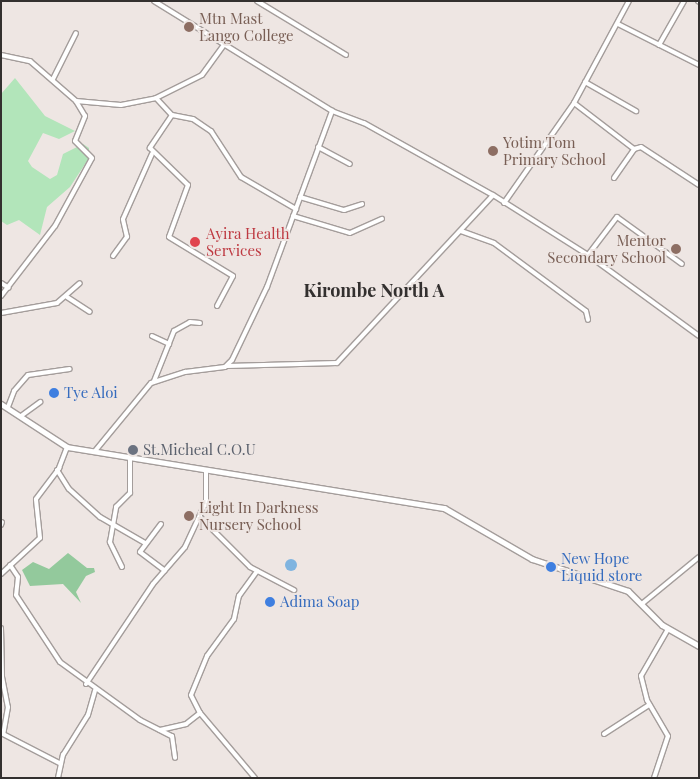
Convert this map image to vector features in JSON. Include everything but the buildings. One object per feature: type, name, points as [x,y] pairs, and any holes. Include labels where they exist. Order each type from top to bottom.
[{"type":"street","points":[[154,1],[332,111],[364,123],[493,195],[588,255],[699,336]]},
{"type":"street","points":[[258,1],[346,55]]},
{"type":"street","points":[[504,202],[574,103],[629,1]]},
{"type":"street","points":[[659,45],[684,1]]},
{"type":"street","points":[[618,24],[699,65]]},
{"type":"street","points":[[53,79],[76,33]]},
{"type":"street","points":[[76,101],[121,105],[156,98],[198,77],[224,45]]},
{"type":"street","points":[[1,55],[30,61],[53,79],[76,101],[85,116],[74,141],[92,158],[58,221],[9,288],[1,296]]},
{"type":"street","points":[[585,82],[636,110]]},
{"type":"street","points":[[156,98],[172,115],[205,126],[241,177],[296,209]]},
{"type":"street","points":[[574,103],[634,149],[654,154],[699,185]]},
{"type":"street","points":[[227,366],[261,300],[332,111]]},
{"type":"street","points":[[113,256],[127,237],[123,219],[152,154],[151,145],[172,115]]},
{"type":"street","points":[[318,147],[350,164]]},
{"type":"street","points":[[614,178],[634,149]]},
{"type":"street","points":[[152,154],[188,185],[170,239],[233,277],[217,306]]},
{"type":"street","points":[[154,381],[227,366],[337,363],[493,195]]},
{"type":"street","points":[[300,197],[344,210],[362,204]]},
{"type":"street","points":[[293,216],[350,233],[382,219]]},
{"type":"street","points":[[588,255],[617,217],[682,264]]},
{"type":"street","points":[[461,231],[494,243],[586,311],[588,320]]},
{"type":"street","points":[[1,283],[9,288]]},
{"type":"street","points":[[1,313],[50,305],[68,297],[80,283]]},
{"type":"street","points":[[68,297],[90,312]]},
{"type":"street","points":[[95,451],[154,381],[169,344],[180,325],[200,323]]},
{"type":"street","points":[[152,336],[169,344]]},
{"type":"street","points":[[8,408],[14,391],[28,375],[70,370]]},
{"type":"street","points":[[21,416],[40,402]]},
{"type":"street","points":[[1,404],[67,447],[130,456],[206,471],[438,506],[464,516],[532,559],[617,586],[643,603],[668,629],[699,646]]},
{"type":"street","points":[[1,574],[40,538],[36,499],[57,470],[67,447]]},
{"type":"street","points":[[122,567],[110,547],[112,523],[116,507],[130,493],[130,456]]},
{"type":"street","points":[[57,470],[69,489],[112,523],[145,543]]},
{"type":"street","points":[[86,684],[165,570],[181,554],[200,517],[207,496],[206,471]]},
{"type":"street","points":[[200,517],[257,571],[273,575],[294,590]]},
{"type":"street","points":[[161,524],[145,543],[143,557],[165,570]]},
{"type":"street","points":[[643,603],[699,557]]},
{"type":"street","points":[[10,565],[18,577],[16,595],[60,662],[86,684],[174,738],[175,758]]},
{"type":"street","points":[[254,778],[200,713],[192,689],[234,618],[238,596],[257,571]]},
{"type":"street","points":[[1,628],[2,677],[8,707],[3,734],[62,764]]},
{"type":"street","points":[[654,778],[668,736],[650,705],[642,685],[642,669],[668,629]]},
{"type":"street","points":[[58,778],[62,764],[95,690]]},
{"type":"street","points":[[604,734],[650,705]]},
{"type":"street","points":[[160,730],[186,724],[200,713]]},
{"type":"green space","points":[[15,78],[45,116],[75,131],[59,139],[43,133],[28,161],[32,167],[50,179],[57,175],[63,154],[83,144],[89,148],[89,158],[70,187],[47,207],[40,235],[19,220],[7,225],[1,221],[1,94]]},
{"type":"green space","points":[[68,553],[87,568],[94,568],[95,572],[86,576],[76,592],[81,603],[63,584],[30,586],[22,570],[33,562],[49,569]]},
{"type":"water","points":[[291,559],[297,565],[291,571],[285,565]]},
{"type":"place","name":"Mtn Mast Lango College","points":[[189,27]]},
{"type":"place","name":"Yotim Tom Primary School","points":[[493,151]]},
{"type":"place","name":"Ayira Health Services","points":[[195,242]]},
{"type":"place","name":"Mentor Secondary School","points":[[676,249]]},
{"type":"place","name":"Tye Aloi","points":[[54,393]]},
{"type":"place","name":"St.Micheal C.O.U","points":[[133,450]]},
{"type":"place","name":"Light In Darkness Nursery School","points":[[189,516]]},
{"type":"place","name":"New Hope Liquid store","points":[[551,567]]},
{"type":"place","name":"Adima Soap","points":[[270,602]]},
{"type":"district","name":"Kirombe North A","points":[[374,290]]}]
